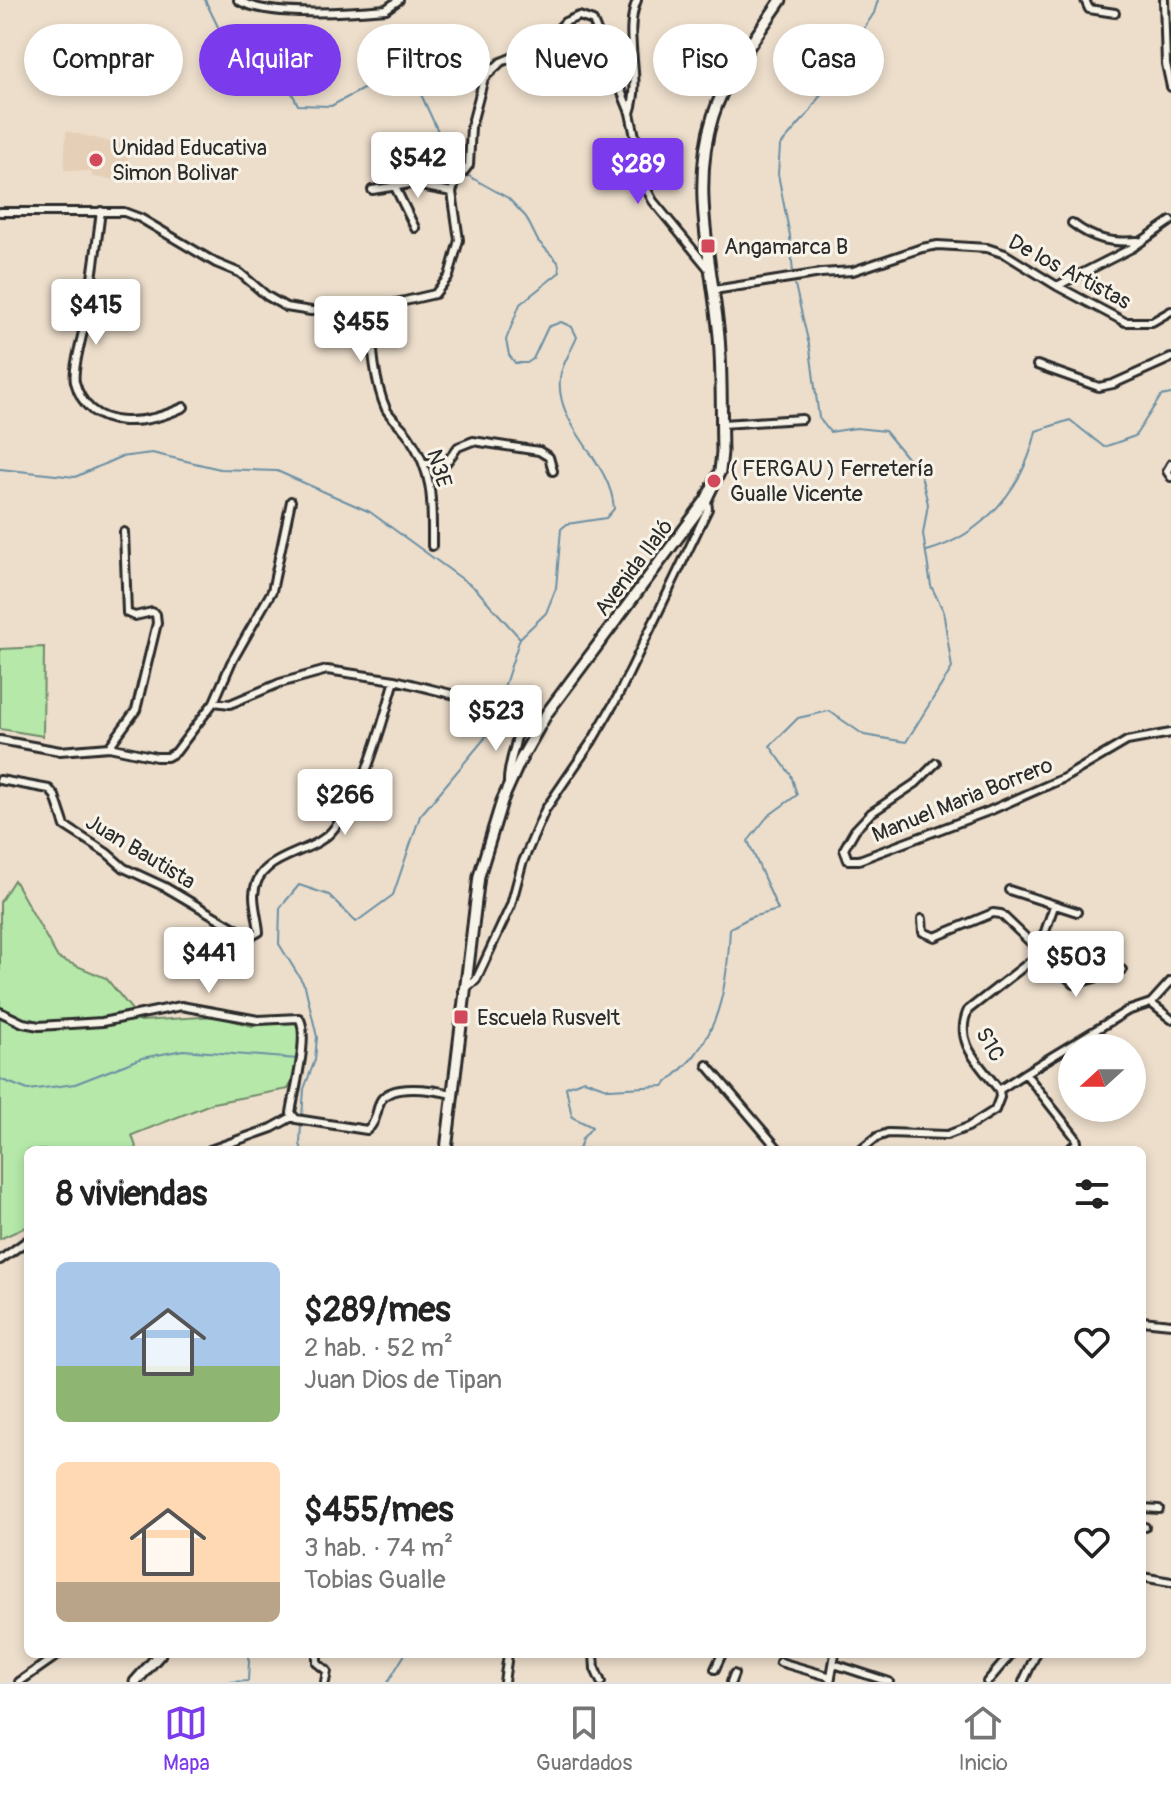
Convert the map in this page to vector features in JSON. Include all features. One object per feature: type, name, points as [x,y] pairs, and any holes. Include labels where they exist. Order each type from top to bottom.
[{"type":"main road","name":"Avenida Ilaló","points":[[446,1146],[479,876],[509,785],[547,713],[706,500],[720,471],[719,339],[709,269],[703,171],[712,119],[733,72],[781,0]]},
{"type":"main road","points":[[135,1682],[156,1658]]},
{"type":"street","points":[[238,0],[248,7],[270,11],[380,10],[393,7],[399,0]]},
{"type":"street","points":[[630,113],[635,87],[630,25],[637,0]]},
{"type":"street","points":[[1085,0],[1089,9],[1115,13]]},
{"type":"street","points":[[1164,0],[1166,64],[1171,87]]},
{"type":"street","points":[[0,212],[124,212],[240,273],[267,296],[286,307],[311,311],[370,309],[429,296],[444,285],[460,234],[452,192],[469,165],[471,127],[484,78],[501,62],[544,44],[571,18],[579,16],[593,21],[630,113],[646,188],[653,201],[709,269]]},
{"type":"street","points":[[372,190],[410,184],[452,192]]},
{"type":"street","points":[[394,185],[415,228]]},
{"type":"street","points":[[101,211],[75,376],[77,388],[88,405],[106,418],[140,421],[162,417],[184,407]]},
{"type":"street","points":[[1057,286],[1142,241],[1171,221]]},
{"type":"street","points":[[1072,223],[1105,241],[1142,241]]},
{"type":"street","name":"De los Artistas","points":[[714,290],[853,271],[938,245],[987,248],[1005,254],[1125,322],[1152,322],[1171,311]]},
{"type":"street","name":"N3E","points":[[370,309],[373,348],[387,411],[408,434],[425,463],[431,483],[432,546]]},
{"type":"street","points":[[1037,365],[1099,387],[1113,384],[1171,358]]},
{"type":"street","points":[[722,424],[802,419]]},
{"type":"street","points":[[425,463],[446,463],[458,447],[473,441],[539,451],[549,457],[553,471]]},
{"type":"street","points":[[1171,464],[1167,471],[1171,477]]},
{"type":"street","points":[[463,991],[476,980],[511,905],[522,864],[545,810],[617,698],[708,509],[706,500]]},
{"type":"street","points":[[0,740],[60,751],[109,747],[156,757],[167,757],[176,752],[214,702],[231,663],[272,591],[291,501]]},
{"type":"street","points":[[109,747],[136,710],[157,623],[156,614],[152,612],[135,616],[127,613],[124,532]]},
{"type":"street","points":[[214,702],[230,704],[280,683],[327,670],[395,680],[515,710],[519,724],[507,769],[509,785]]},
{"type":"street","name":"Juan Bautista","points":[[0,780],[49,789],[55,796],[62,822],[72,831],[124,868],[165,887],[250,937],[255,936],[259,932],[254,895],[257,883],[280,858],[310,846],[330,832],[357,792],[395,680]]},
{"type":"street","name":"Manuel Maria Borrero","points":[[936,763],[916,783],[863,821],[844,849],[848,860],[859,860],[989,811],[1064,778],[1127,741],[1171,733]]},
{"type":"street","points":[[1009,890],[1077,912]]},
{"type":"street","points":[[1039,953],[1054,906]]},
{"type":"street","points":[[922,919],[923,932],[935,937],[993,913],[1001,914],[1074,984],[1122,970]]},
{"type":"street","name":"S1C","points":[[999,1090],[966,1044],[961,1032],[964,1020],[968,1010],[1039,953]]},
{"type":"street","points":[[866,1146],[888,1133],[947,1135],[968,1127],[995,1110],[999,1090],[1127,1011],[1151,1003],[1171,981]]},
{"type":"street","points":[[1151,1003],[1171,1019]]},
{"type":"street","points":[[0,1012],[23,1023],[39,1026],[102,1022],[181,1006],[258,1020],[299,1018],[303,1024],[294,1118]]},
{"type":"street","points":[[707,1065],[776,1146]]},
{"type":"street","points":[[1025,1073],[1076,1138],[1073,1146]]},
{"type":"street","points":[[221,1146],[294,1118],[367,1130],[374,1123],[381,1100],[389,1092],[417,1089],[452,1094]]},
{"type":"street","points":[[0,1260],[24,1243]]},
{"type":"street","points":[[1146,1320],[1171,1324]]},
{"type":"street","points":[[1146,1508],[1159,1509]]},
{"type":"street","points":[[1146,1578],[1171,1582]]},
{"type":"street","points":[[19,1682],[53,1658]]},
{"type":"street","points":[[317,1658],[317,1663],[327,1671],[325,1682]]},
{"type":"street","points":[[504,1682],[507,1658]]},
{"type":"street","points":[[594,1658],[601,1682]]},
{"type":"street","points":[[715,1669],[720,1658]]},
{"type":"street","points":[[780,1662],[831,1679],[835,1658]]},
{"type":"street","points":[[987,1682],[1008,1658]]},
{"type":"street","points":[[1023,1682],[1034,1658]]},
{"type":"street","points":[[834,1664],[889,1682]]},
{"type":"shaded area","name":"Unidad Educativa Simon Bolivar","points":[[66,131],[127,146],[130,150],[124,181],[92,177],[91,172],[64,170]]},
{"type":"green space","points":[[44,647],[43,736],[0,729],[0,649]]},
{"type":"green space","points":[[14,880],[58,958],[106,978],[141,1021],[216,1016],[252,1026],[295,1020],[301,1056],[288,1089],[213,1103],[132,1135],[136,1146],[24,1146],[24,1228],[0,1239],[0,902]]},
{"type":"waterway","points":[[205,0],[222,35],[247,68],[290,83],[298,105],[331,106],[382,79],[406,71],[413,77],[454,166],[460,170]]},
{"type":"waterway","points":[[793,274],[790,236],[778,174],[780,146],[808,114],[874,13],[878,0]]},
{"type":"waterway","points":[[465,174],[508,198],[526,217],[538,241],[558,262],[560,272],[520,304],[506,340],[509,355],[515,363],[527,363],[533,359],[548,327],[561,322],[572,327],[577,337],[561,373],[561,396],[574,428],[604,474],[614,509],[606,518],[567,524],[561,529],[556,588],[546,613],[520,638],[499,703]]},
{"type":"waterway","points":[[580,1146],[592,1127],[572,1117],[566,1087],[584,1080],[610,1089],[663,1086],[695,1055],[712,1026],[725,978],[730,928],[751,917],[778,910],[748,841],[768,816],[797,795],[791,775],[770,746],[798,718],[829,711],[864,735],[906,742],[952,668],[943,610],[931,586],[923,534],[928,504],[921,475],[885,431],[856,428],[830,432],[819,418],[810,349],[795,285]]},
{"type":"waterway","points":[[927,551],[966,534],[998,506],[1022,472],[1036,431],[1070,420],[1104,447],[1135,436],[1161,396],[1171,394]]},
{"type":"waterway","points":[[0,469],[75,477],[120,457],[152,453],[220,469],[277,471],[370,512],[476,589],[519,637]]},
{"type":"waterway","points":[[302,1117],[304,1089],[315,1060],[317,1037],[305,986],[279,944],[280,908],[299,885],[329,895],[356,922],[393,895],[420,816],[485,738],[496,709]]},
{"type":"waterway","points":[[0,1079],[28,1090],[75,1084],[142,1058],[183,1050],[298,1059]]},
{"type":"waterway","points":[[301,1124],[301,1146]]},
{"type":"waterway","points":[[229,1682],[248,1681],[248,1658]]},
{"type":"waterway","points":[[388,1682],[403,1658]]},
{"type":"place","name":"Unidad Educativa Simon Bolivar","points":[[96,160]]},
{"type":"place","name":"Angamarca B","points":[[708,246]]},
{"type":"place","name":"( FERGAU ) Ferretería Gualle Vicente","points":[[714,481]]},
{"type":"place","name":"Escuela Rusvelt","points":[[461,1017]]}]
